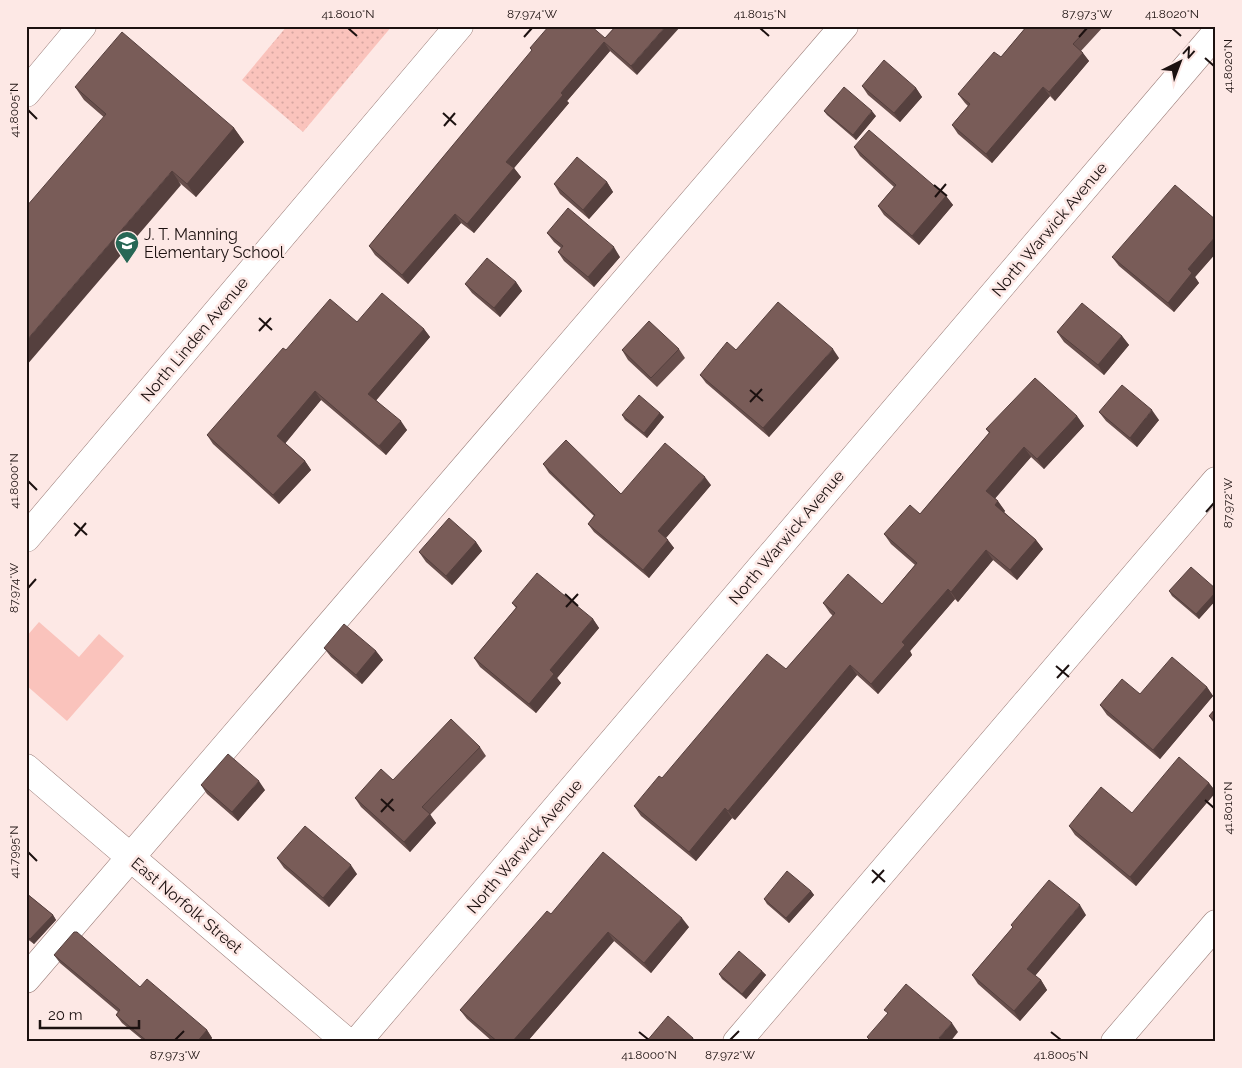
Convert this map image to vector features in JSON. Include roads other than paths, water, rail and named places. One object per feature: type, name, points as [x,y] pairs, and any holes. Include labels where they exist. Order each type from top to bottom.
[{"type":"street","points":[[26,93],[82,26]]},
{"type":"street","name":"North Linden Avenue","points":[[26,538],[459,26]]},
{"type":"street","points":[[26,979],[844,26]]},
{"type":"street","name":"North Warwick Avenue","points":[[357,1042],[1216,33]]},
{"type":"street","points":[[736,1042],[1216,481]]},
{"type":"street","name":"East Norfolk Street","points":[[26,768],[347,1042]]},
{"type":"street","points":[[1115,1042],[1216,924]]},
{"type":"place","name":"J. T. Manning Elementary School","points":[[127,264]]}]
